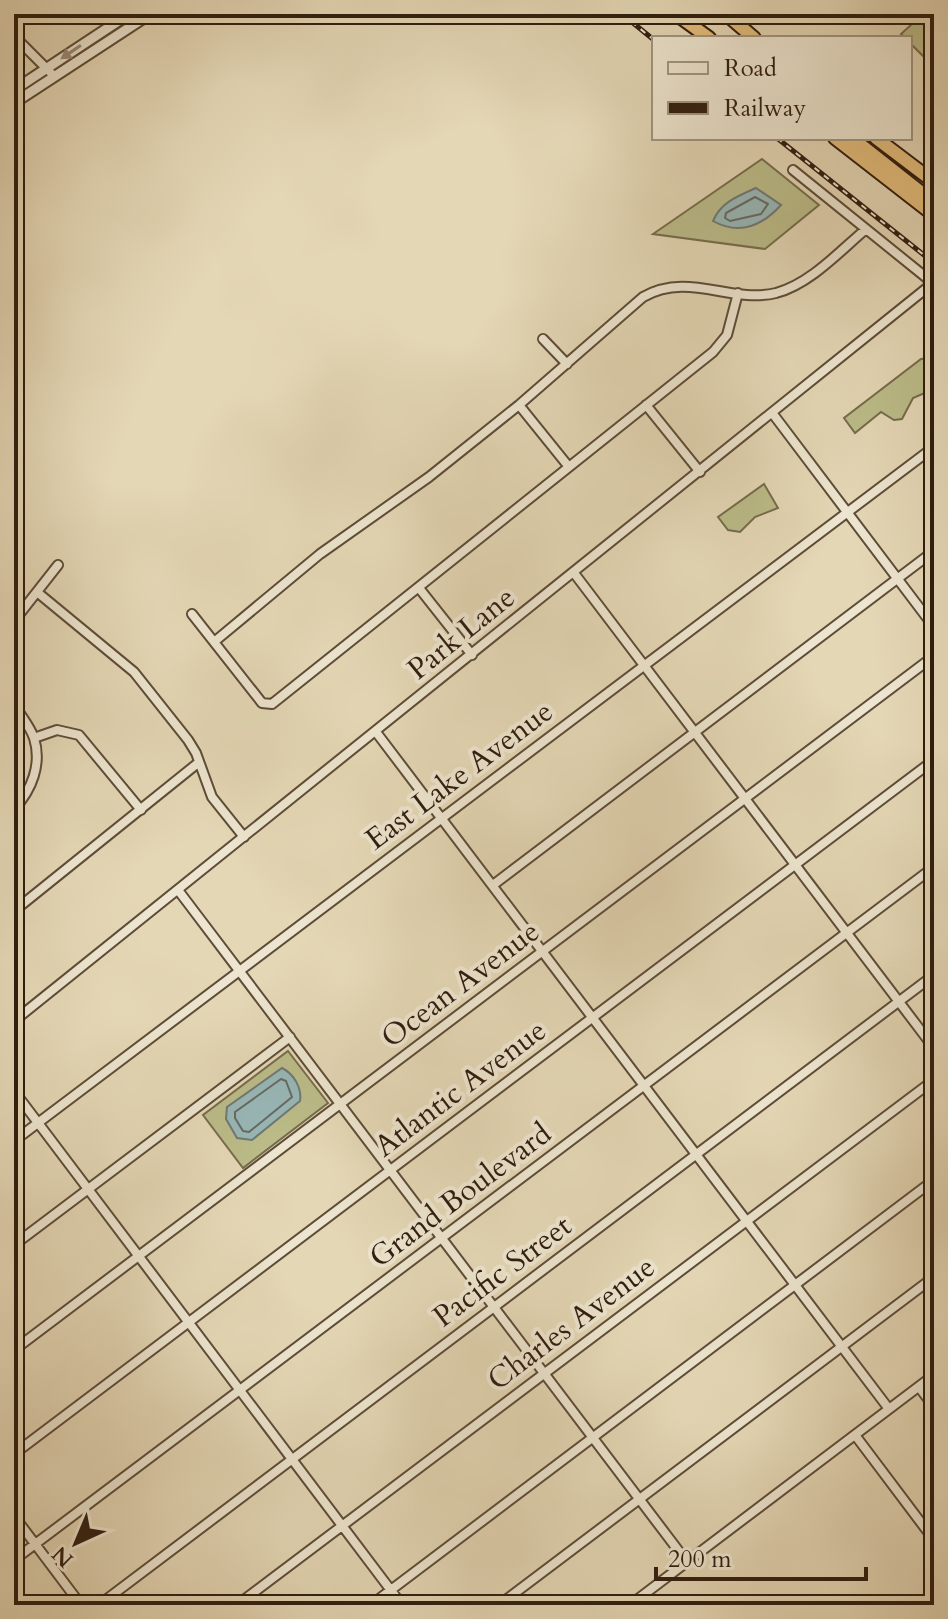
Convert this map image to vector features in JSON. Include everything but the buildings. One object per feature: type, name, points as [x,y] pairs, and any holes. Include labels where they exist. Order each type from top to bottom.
[{"type":"highway","points":[[676,14],[706,36]]},
{"type":"highway","points":[[698,14],[706,36]]},
{"type":"highway","points":[[726,14],[752,36]]},
{"type":"highway","points":[[838,140],[934,215]]},
{"type":"highway","points":[[855,140],[923,194],[934,199]]},
{"type":"highway","points":[[879,140],[934,182]]},
{"type":"street","points":[[14,103],[127,14],[135,23]]},
{"type":"street","points":[[14,90],[50,73],[150,14]]},
{"type":"street","points":[[14,36],[50,73]]},
{"type":"street","points":[[793,170],[934,282]]},
{"type":"street","points":[[214,642],[320,554],[429,477],[652,292],[684,285],[764,295],[788,289],[804,280],[866,229]]},
{"type":"street","name":"Park Lane","points":[[15,1020],[934,282]]},
{"type":"street","points":[[192,614],[262,703],[272,704],[723,342],[731,325],[738,293]]},
{"type":"street","points":[[543,339],[567,364]]},
{"type":"street","points":[[519,405],[569,467]]},
{"type":"street","points":[[646,405],[700,472]]},
{"type":"street","points":[[773,414],[934,627]]},
{"type":"street","name":"East Lake Avenue","points":[[14,1141],[934,447]]},
{"type":"street","points":[[493,885],[934,551]]},
{"type":"street","points":[[14,621],[58,565]]},
{"type":"street","points":[[574,573],[934,1048]]},
{"type":"street","points":[[419,588],[472,655]]},
{"type":"street","points":[[37,592],[134,672],[188,740],[212,797],[244,837]]},
{"type":"street","name":"Ocean Avenue","points":[[14,1350],[934,656]]},
{"type":"street","points":[[14,704],[34,738],[36,757],[34,776],[23,800],[14,809]]},
{"type":"street","points":[[34,738],[57,730],[79,735],[141,810]]},
{"type":"street","points":[[376,732],[889,1409]]},
{"type":"street","name":"Atlantic Avenue","points":[[14,1454],[934,760]]},
{"type":"street","points":[[14,911],[198,763]]},
{"type":"street","name":"Grand Boulevard","points":[[14,1560],[934,867]]},
{"type":"street","points":[[178,890],[687,1562]]},
{"type":"street","name":"Pacific Street","points":[[99,1605],[934,975]]},
{"type":"street","points":[[14,1245],[290,1037]]},
{"type":"street","name":"Charles Avenue","points":[[237,1605],[934,1080]]},
{"type":"street","points":[[14,1091],[402,1605]]},
{"type":"street","points":[[371,1605],[934,1180]]},
{"type":"street","points":[[499,1605],[934,1277]]},
{"type":"street","points":[[630,1605],[934,1375]]},
{"type":"street","points":[[919,1387],[934,1407]]},
{"type":"street","points":[[855,1435],[934,1540]]},
{"type":"street","points":[[14,1516],[81,1605]]},
{"type":"green space","points":[[923,14],[931,14],[934,17],[934,53],[927,60],[912,45],[912,36],[901,34]]},
{"type":"green space","points":[[762,159],[819,205],[765,249],[653,234]]},
{"type":"green space","points":[[921,359],[934,361],[934,389],[913,398],[902,419],[894,420],[881,412],[855,433],[844,418]]},
{"type":"green space","points":[[764,484],[778,508],[755,517],[740,532],[728,530],[718,517]]},
{"type":"green space","points":[[288,1051],[328,1103],[243,1168],[203,1115]]},
{"type":"water","points":[[756,188],[781,205],[750,226],[732,228],[713,221],[725,204]]},
{"type":"water","points":[[282,1068],[296,1082],[300,1101],[252,1140],[237,1138],[226,1119],[227,1107]]},
{"type":"railway","points":[[622,14],[652,38]]},
{"type":"railway","points":[[780,140],[934,263]]}]
